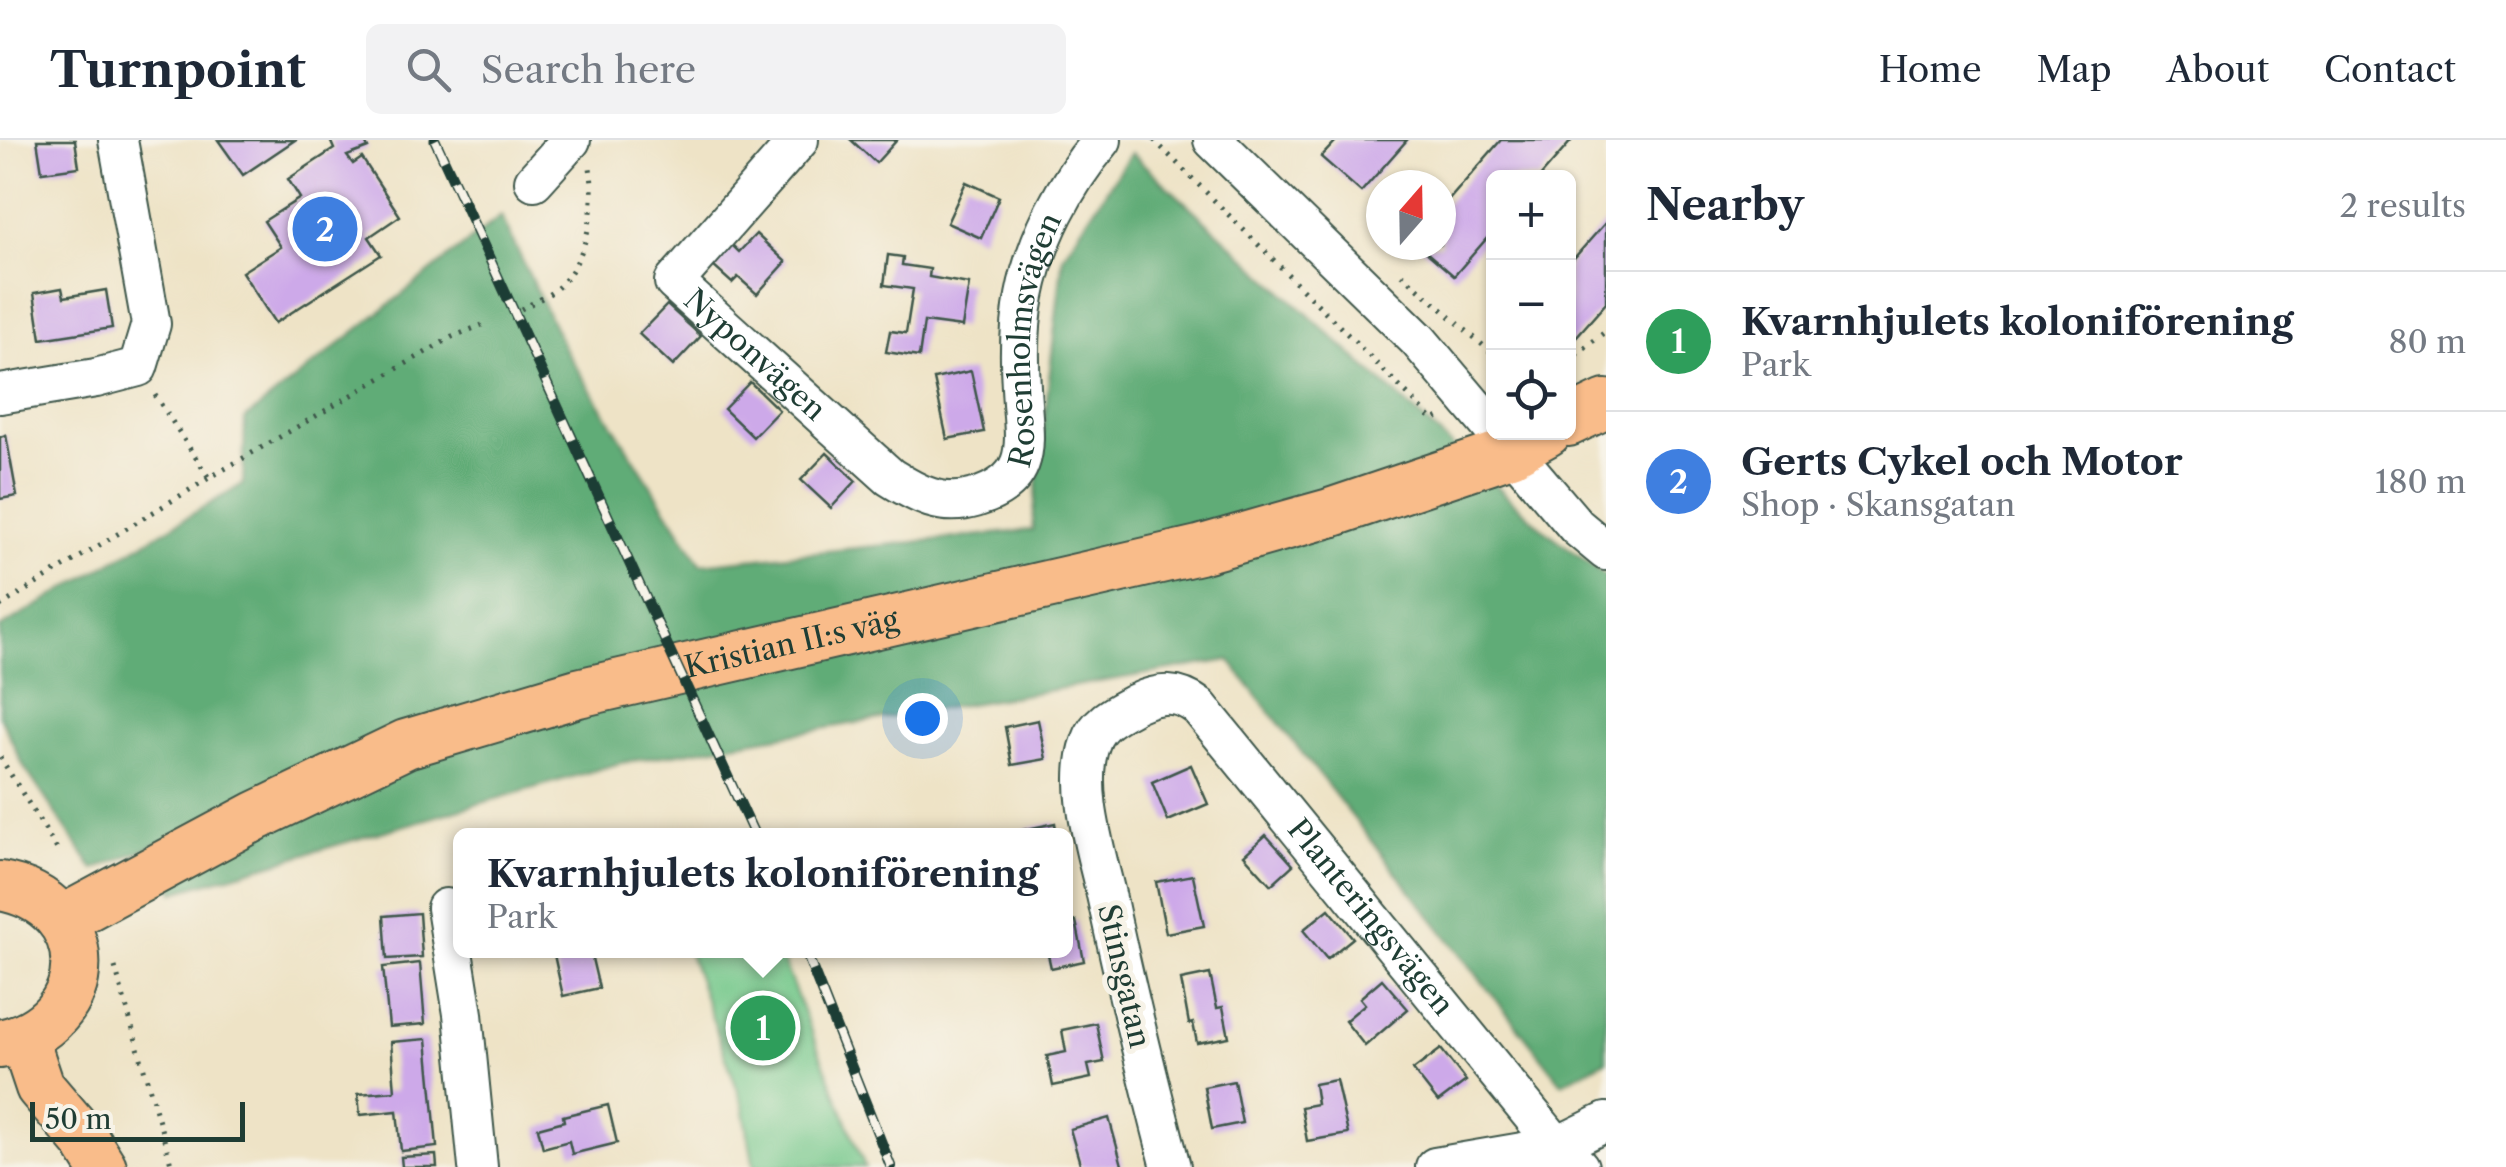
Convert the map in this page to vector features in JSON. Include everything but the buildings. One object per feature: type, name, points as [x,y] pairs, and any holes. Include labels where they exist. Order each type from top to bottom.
[{"type":"main road","points":[[1576,418],[1606,404]]},
{"type":"main road","name":"Kristian II:s väg","points":[[62,920],[240,824],[406,744],[578,693],[1200,550],[1330,512],[1486,438]]},
{"type":"main road","points":[[0,886],[44,901],[62,920],[74,946],[75,974],[66,1002],[49,1024],[12,1041],[40,1087],[102,1167]]},
{"type":"street","points":[[0,394],[138,367],[151,324],[118,140]]},
{"type":"street","name":"Nyponvägen","points":[[799,140],[674,282],[890,476],[940,502]]},
{"type":"street","name":"Rosenholmsvägen","points":[[940,502],[963,502],[999,490],[1020,460],[1026,439],[1019,338],[1026,292],[1051,218],[1069,184],[1102,140]]},
{"type":"street","points":[[1213,140],[1486,410]]},
{"type":"street","points":[[534,181],[568,146]]},
{"type":"street","points":[[1512,440],[1578,527],[1606,551]]},
{"type":"street","name":"Planteringsvägen","points":[[1150,696],[1175,694],[1200,707],[1568,1156]]},
{"type":"street","name":"Stinsgatan","points":[[1150,696],[1103,723],[1091,742],[1085,774],[1090,820],[1126,990],[1171,1167]]},
{"type":"street","points":[[446,908],[453,952]]},
{"type":"street","points":[[454,958],[478,1167]]},
{"type":"street","points":[[1435,1167],[1568,1156],[1606,1122]]},
{"type":"path","points":[[1154,140],[1433,420],[1486,427]]},
{"type":"path","points":[[521,309],[553,292],[576,263],[592,200],[568,146]]},
{"type":"path","points":[[0,606],[209,478],[452,338],[482,325]]},
{"type":"path","points":[[1576,355],[1606,331]]},
{"type":"path","points":[[138,367],[209,478]]},
{"type":"path","points":[[0,757],[60,854]]},
{"type":"path","points":[[112,960],[172,1167]]},
{"type":"green space","points":[[1131,153],[1542,528],[1606,576],[1606,1060],[1562,1083],[1229,660],[620,763],[174,892],[158,844],[94,870],[24,767],[0,716],[0,628],[243,484],[245,419],[501,216],[564,348],[701,564],[1032,530],[1063,256]]},
{"type":"green space","points":[[691,958],[782,958],[865,1167],[754,1167],[743,1105]]},
{"type":"railway","points":[[435,140],[751,828]]},
{"type":"railway","points":[[808,958],[891,1167]]},
{"type":"place","name":"Gerts Cykel och Motor","points":[[325,229]]},
{"type":"place","name":"Kvarnhjulets koloniförening","points":[[763,1028]]}]
